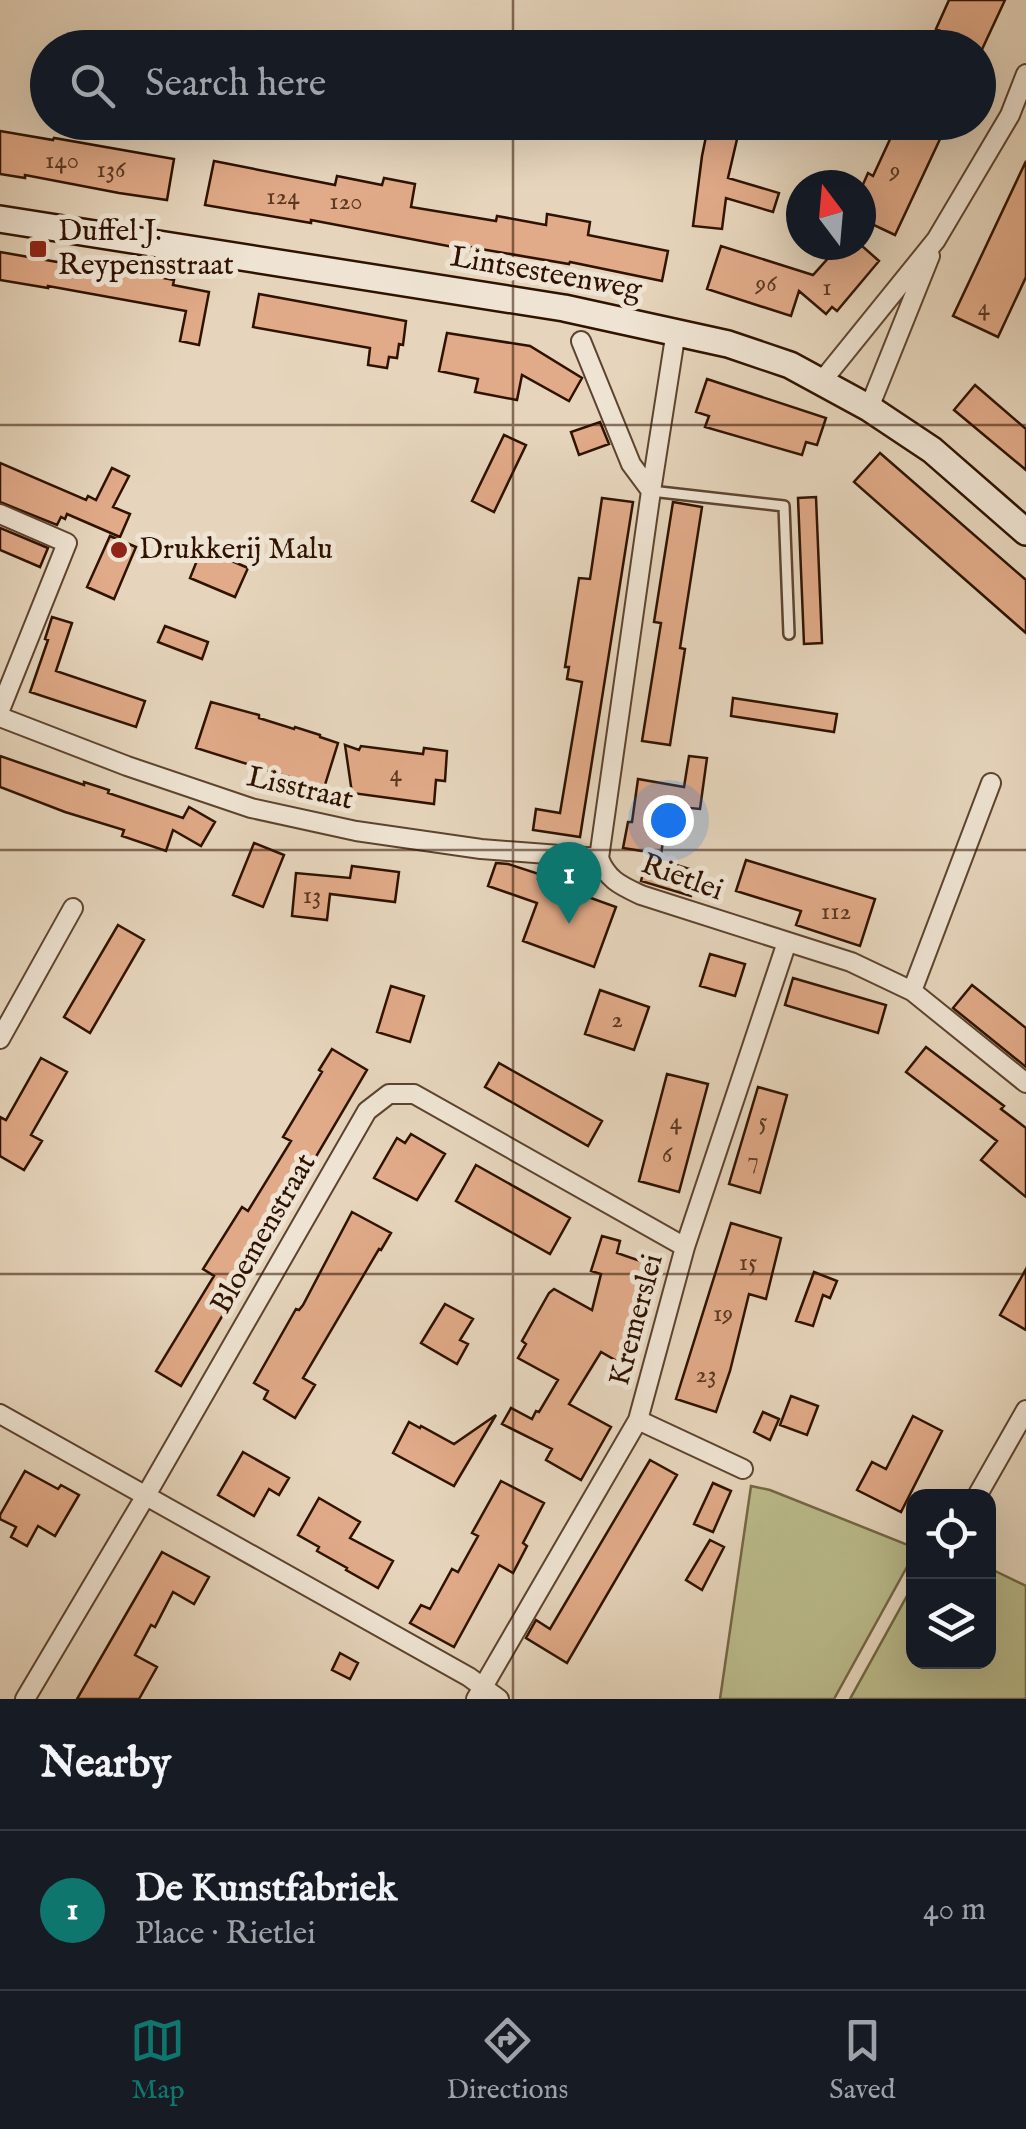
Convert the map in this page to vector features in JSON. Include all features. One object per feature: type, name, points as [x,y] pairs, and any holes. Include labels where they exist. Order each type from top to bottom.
[{"type":"street","points":[[822,381],[936,240],[1018,120],[1026,74]]},
{"type":"street","name":"Lintsesteenweg","points":[[0,220],[564,308],[676,330],[744,349],[790,365],[869,408],[932,450],[1026,532]]},
{"type":"street","points":[[869,408],[936,240]]},
{"type":"street","name":"Rietlei","points":[[676,330],[599,858],[604,872],[630,890],[851,962],[912,991],[1026,1083]]},
{"type":"street","points":[[581,340],[631,464],[651,491]]},
{"type":"street","points":[[0,514],[68,543],[0,714]]},
{"type":"street","name":"Lisstraat","points":[[0,714],[127,766],[251,808],[356,831],[481,849],[599,858]]},
{"type":"street","points":[[912,991],[991,783]]},
{"type":"street","points":[[0,1039],[74,908]]},
{"type":"street","name":"Kremerslei","points":[[486,1695],[638,1420],[685,1247],[787,942]]},
{"type":"street","name":"Bloemenstraat","points":[[25,1699],[367,1111],[389,1094],[414,1094],[685,1247]]},
{"type":"street","points":[[981,1489],[1026,1410]]},
{"type":"street","points":[[0,1414],[469,1676],[486,1695]]},
{"type":"street","points":[[638,1420],[743,1469]]},
{"type":"lane","points":[[651,491],[784,506],[789,634]]},
{"type":"green space","points":[[751,1486],[906,1544],[906,1569],[834,1699],[720,1699]]},
{"type":"green space","points":[[996,1571],[1026,1586],[1026,1699],[850,1699],[906,1598],[906,1669],[996,1669]]},
{"type":"building","points":[[949,0],[1005,0],[991,30],[936,29]]},
{"type":"building","points":[[0,131],[30,136],[30,140],[65,140],[174,159],[167,200],[0,174]]},
{"type":"building","points":[[705,140],[737,140],[728,178],[779,193],[773,212],[726,198],[722,229],[693,226]]},
{"type":"building","points":[[890,140],[940,140],[895,235],[876,226],[876,170]]},
{"type":"building","points":[[214,161],[335,185],[337,176],[382,185],[384,178],[415,184],[411,207],[496,221],[497,216],[546,225],[547,214],[590,222],[588,235],[668,251],[662,281],[570,262],[469,250],[311,220],[205,205]]},
{"type":"building","points":[[1026,161],[1026,277],[998,337],[953,316]]},
{"type":"building","points":[[721,246],[813,275],[826,260],[879,261],[837,311],[832,307],[826,314],[799,291],[791,316],[707,289]]},
{"type":"building","points":[[0,252],[69,264],[70,260],[174,280],[173,285],[209,292],[199,345],[180,341],[186,311],[0,280]]},
{"type":"building","points":[[259,294],[406,321],[403,345],[399,344],[397,358],[389,357],[387,368],[368,365],[370,348],[253,327]]},
{"type":"building","points":[[447,333],[530,346],[582,378],[569,401],[522,375],[517,400],[475,392],[478,379],[439,371]]},
{"type":"building","points":[[707,379],[826,418],[817,445],[806,442],[802,455],[705,427],[709,416],[696,412]]},
{"type":"building","points":[[975,385],[1026,429],[1026,470],[954,410]]},
{"type":"building","points":[[600,422],[609,444],[579,455],[571,432]]},
{"type":"building","points":[[504,435],[526,445],[494,512],[472,501]]},
{"type":"building","points":[[880,453],[1026,580],[1026,633],[854,482]]},
{"type":"building","points":[[0,463],[86,500],[88,496],[96,500],[112,468],[129,476],[113,507],[130,514],[120,537],[67,514],[57,525],[0,502]]},
{"type":"building","points":[[816,497],[822,643],[804,644],[798,498]]},
{"type":"building","points":[[602,498],[633,502],[580,837],[533,830],[536,809],[560,813],[582,682],[567,679],[569,667],[565,667],[579,578],[590,579]]},
{"type":"building","points":[[673,502],[702,507],[680,648],[685,649],[670,745],[642,741],[661,623],[654,622]]},
{"type":"building","points":[[0,528],[48,548],[40,567],[0,550]]},
{"type":"building","points":[[110,536],[136,547],[114,599],[87,587]]},
{"type":"building","points":[[202,548],[248,568],[235,597],[190,578]]},
{"type":"building","points":[[52,617],[72,623],[56,671],[145,701],[136,727],[30,692]]},
{"type":"building","points":[[165,626],[208,642],[202,659],[158,642]]},
{"type":"building","points":[[733,698],[837,714],[834,732],[731,716]]},
{"type":"building","points":[[211,702],[338,743],[324,788],[196,748]]},
{"type":"building","points":[[345,745],[359,750],[361,746],[423,754],[424,748],[447,751],[445,781],[436,780],[434,804],[352,793]]},
{"type":"building","points":[[0,756],[183,818],[189,807],[215,822],[201,846],[173,830],[166,851],[122,836],[124,830],[0,787]]},
{"type":"building","points":[[689,756],[707,758],[700,809],[669,806],[661,854],[623,848],[628,822],[632,822],[638,779],[684,787]]},
{"type":"building","points":[[254,843],[284,855],[263,907],[233,895]]},
{"type":"building","points":[[648,856],[699,872],[691,896],[641,881]]},
{"type":"building","points":[[746,860],[875,899],[860,946],[796,925],[801,911],[736,891]]},
{"type":"building","points":[[496,863],[539,874],[538,879],[616,907],[594,967],[523,941],[537,903],[488,886]]},
{"type":"building","points":[[352,866],[399,872],[395,902],[330,894],[327,920],[292,916],[296,873],[350,878]]},
{"type":"building","points":[[118,925],[144,940],[90,1033],[64,1017]]},
{"type":"building","points":[[710,954],[745,964],[735,996],[700,986]]},
{"type":"building","points":[[793,978],[886,1005],[878,1033],[785,1005]]},
{"type":"building","points":[[972,985],[1026,1028],[1026,1067],[953,1008]]},
{"type":"building","points":[[391,986],[424,996],[410,1042],[377,1032]]},
{"type":"building","points":[[600,990],[649,1007],[634,1050],[585,1034]]},
{"type":"building","points":[[926,1047],[1004,1106],[1001,1109],[1026,1128],[1026,1197],[981,1160],[997,1141],[906,1072]]},
{"type":"building","points":[[332,1049],[367,1070],[181,1386],[156,1371],[214,1276],[203,1269],[242,1207],[248,1211],[291,1141],[283,1137]]},
{"type":"building","points":[[41,1058],[67,1072],[31,1135],[42,1141],[24,1170],[0,1156],[0,1117],[6,1120]]},
{"type":"building","points":[[499,1063],[602,1121],[588,1146],[485,1087]]},
{"type":"building","points":[[667,1074],[708,1084],[679,1192],[639,1181]]},
{"type":"building","points":[[758,1087],[787,1095],[760,1193],[729,1184]]},
{"type":"building","points":[[411,1134],[445,1154],[417,1200],[374,1178],[397,1138],[405,1143]]},
{"type":"building","points":[[476,1165],[570,1218],[550,1254],[456,1201]]},
{"type":"building","points":[[352,1212],[391,1233],[303,1378],[315,1385],[295,1418],[264,1399],[268,1391],[254,1383],[296,1309],[303,1305]]},
{"type":"building","points":[[731,1223],[781,1238],[766,1299],[749,1294],[716,1412],[676,1399]]},
{"type":"building","points":[[602,1236],[620,1241],[617,1253],[649,1264],[631,1326],[639,1331],[622,1364],[601,1352],[569,1404],[611,1427],[581,1480],[546,1460],[552,1449],[502,1424],[511,1408],[532,1419],[558,1380],[518,1358],[526,1344],[522,1341],[554,1289],[592,1310],[601,1274],[591,1271]]},
{"type":"building","points":[[1026,1269],[1026,1330],[1000,1315]]},
{"type":"building","points":[[814,1272],[837,1281],[830,1298],[823,1295],[813,1326],[796,1321]]},
{"type":"building","points":[[445,1304],[473,1319],[460,1340],[468,1344],[457,1364],[421,1343]]},
{"type":"building","points":[[791,1396],[818,1406],[807,1435],[780,1425]]},
{"type":"building","points":[[763,1412],[779,1419],[770,1440],[754,1432]]},
{"type":"building","points":[[496,1415],[454,1486],[393,1453],[409,1422],[454,1444]]},
{"type":"building","points":[[913,1416],[942,1431],[913,1489],[906,1489],[901,1512],[857,1490],[872,1462],[886,1469]]},
{"type":"building","points":[[243,1452],[289,1478],[279,1495],[269,1489],[254,1516],[218,1495]]},
{"type":"building","points":[[650,1460],[677,1475],[567,1663],[526,1638],[536,1620],[550,1629]]},
{"type":"building","points":[[25,1471],[58,1489],[61,1485],[79,1495],[55,1536],[38,1526],[27,1546],[11,1537],[16,1527],[0,1519]]},
{"type":"building","points":[[501,1481],[544,1503],[523,1543],[527,1546],[513,1573],[499,1565],[454,1647],[410,1623],[421,1605],[430,1609],[452,1569],[458,1572],[478,1536],[472,1533]]},
{"type":"building","points":[[713,1483],[731,1491],[713,1532],[694,1524]]},
{"type":"building","points":[[319,1498],[360,1522],[350,1538],[393,1561],[378,1588],[298,1535]]},
{"type":"building","points":[[710,1540],[724,1547],[702,1590],[686,1580]]},
{"type":"building","points":[[162,1552],[209,1577],[194,1604],[173,1592],[155,1627],[151,1625],[135,1655],[157,1667],[139,1699],[77,1699]]},
{"type":"building","points":[[340,1653],[358,1663],[350,1679],[332,1670]]},
{"type":"place","name":"Duffel J. Reypensstraat","points":[[38,249]]},
{"type":"place","name":"Drukkerij Malu","points":[[119,550]]},
{"type":"place","name":"De Kunstfabriek","points":[[569,924]]}]
